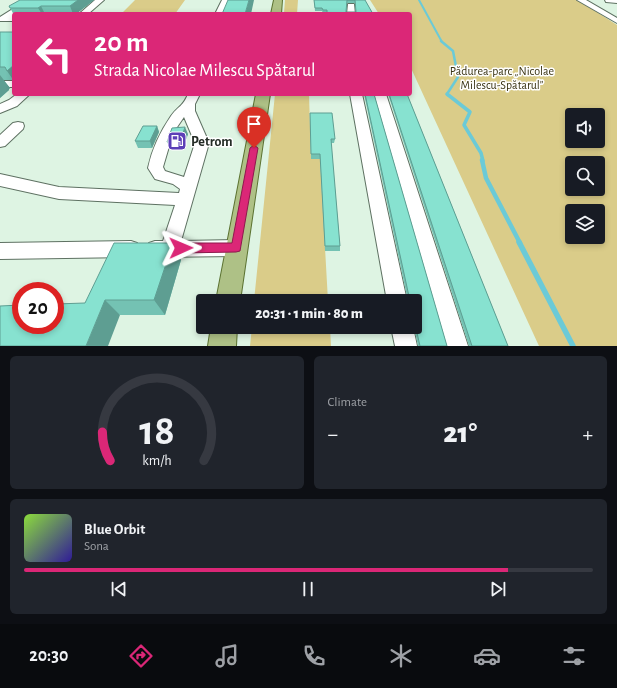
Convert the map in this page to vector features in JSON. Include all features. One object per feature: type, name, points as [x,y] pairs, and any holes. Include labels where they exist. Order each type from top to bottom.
[{"type":"main road","points":[[276,12],[278,0]]},
{"type":"main road","points":[[229,294],[263,96]]},
{"type":"main road","points":[[222,346],[223,334]]},
{"type":"street","points":[[14,12],[32,0]]},
{"type":"street","points":[[85,12],[100,0]]},
{"type":"street","points":[[220,12],[226,0]]},
{"type":"street","points":[[581,0],[615,19]]},
{"type":"street","points":[[609,0],[617,1]]},
{"type":"street","points":[[12,13],[3,19],[12,19]]},
{"type":"street","points":[[0,84],[12,84]]},
{"type":"street","points":[[0,109],[13,103],[22,96]]},
{"type":"street","points":[[170,248],[202,143],[199,133],[192,121],[189,107],[193,96]]},
{"type":"street","points":[[356,96],[396,294]]},
{"type":"street","points":[[381,96],[458,346]]},
{"type":"street","points":[[187,194],[178,180],[160,175],[155,168],[161,148],[174,121],[184,109],[189,107]]},
{"type":"street","points":[[0,143],[18,126]]},
{"type":"street","points":[[0,180],[59,193],[187,194]]},
{"type":"street","points":[[0,251],[236,248]]},
{"type":"street","points":[[403,334],[406,346]]},
{"type":"green space","points":[[135,0],[185,0],[176,12],[123,12]]},
{"type":"green space","points":[[285,0],[298,0],[297,12],[284,12]]},
{"type":"green space","name":"Pădurea-parc „Nicolae Milescu-Spătarul”","points":[[370,0],[578,0],[617,25],[617,346],[539,346],[412,70],[412,12],[378,12]]},
{"type":"green space","points":[[275,96],[309,96],[311,159],[320,159],[328,294],[255,294]]},
{"type":"green space","points":[[251,334],[330,334],[331,346],[250,346]]},
{"type":"building","points":[[20,0],[78,0],[70,6],[10,8],[9,6]]},
{"type":"building","points":[[228,0],[249,0],[246,12],[223,12]]},
{"type":"building","points":[[314,0],[347,0],[346,12],[327,12],[327,10],[323,10],[322,8],[315,8]]},
{"type":"building","points":[[355,0],[365,0],[372,12],[356,12]]},
{"type":"building","points":[[0,32],[12,32],[12,67],[7,71],[5,67],[0,67]]},
{"type":"building","points":[[365,96],[375,96],[447,346],[420,346],[417,334],[422,334],[422,294],[408,294]]},
{"type":"building","points":[[390,96],[408,96],[508,346],[472,346]]},
{"type":"building","points":[[310,113],[332,113],[335,139],[331,139],[340,246],[325,246],[320,154],[311,154]]},
{"type":"building","points":[[143,126],[157,126],[150,141],[135,141]]},
{"type":"building","points":[[185,127],[180,142],[167,142],[172,128]]},
{"type":"building","points":[[114,243],[173,243],[154,300],[105,300],[86,346],[0,346],[0,306],[12,305],[12,334],[64,334],[64,304],[85,303]]},
{"type":"waterway","points":[[419,0],[442,42]]},
{"type":"waterway","points":[[442,42],[453,51],[458,77],[447,94]]},
{"type":"waterway","points":[[447,94],[470,112],[464,125],[481,153],[483,161]]},
{"type":"waterway","points":[[482,160],[486,178],[520,243]]},
{"type":"waterway","points":[[519,242],[573,346]]},
{"type":"place","name":"Petrom","points":[[177,141]]},
{"type":"route","points":[[181,248],[236,248],[254,148]]}]
